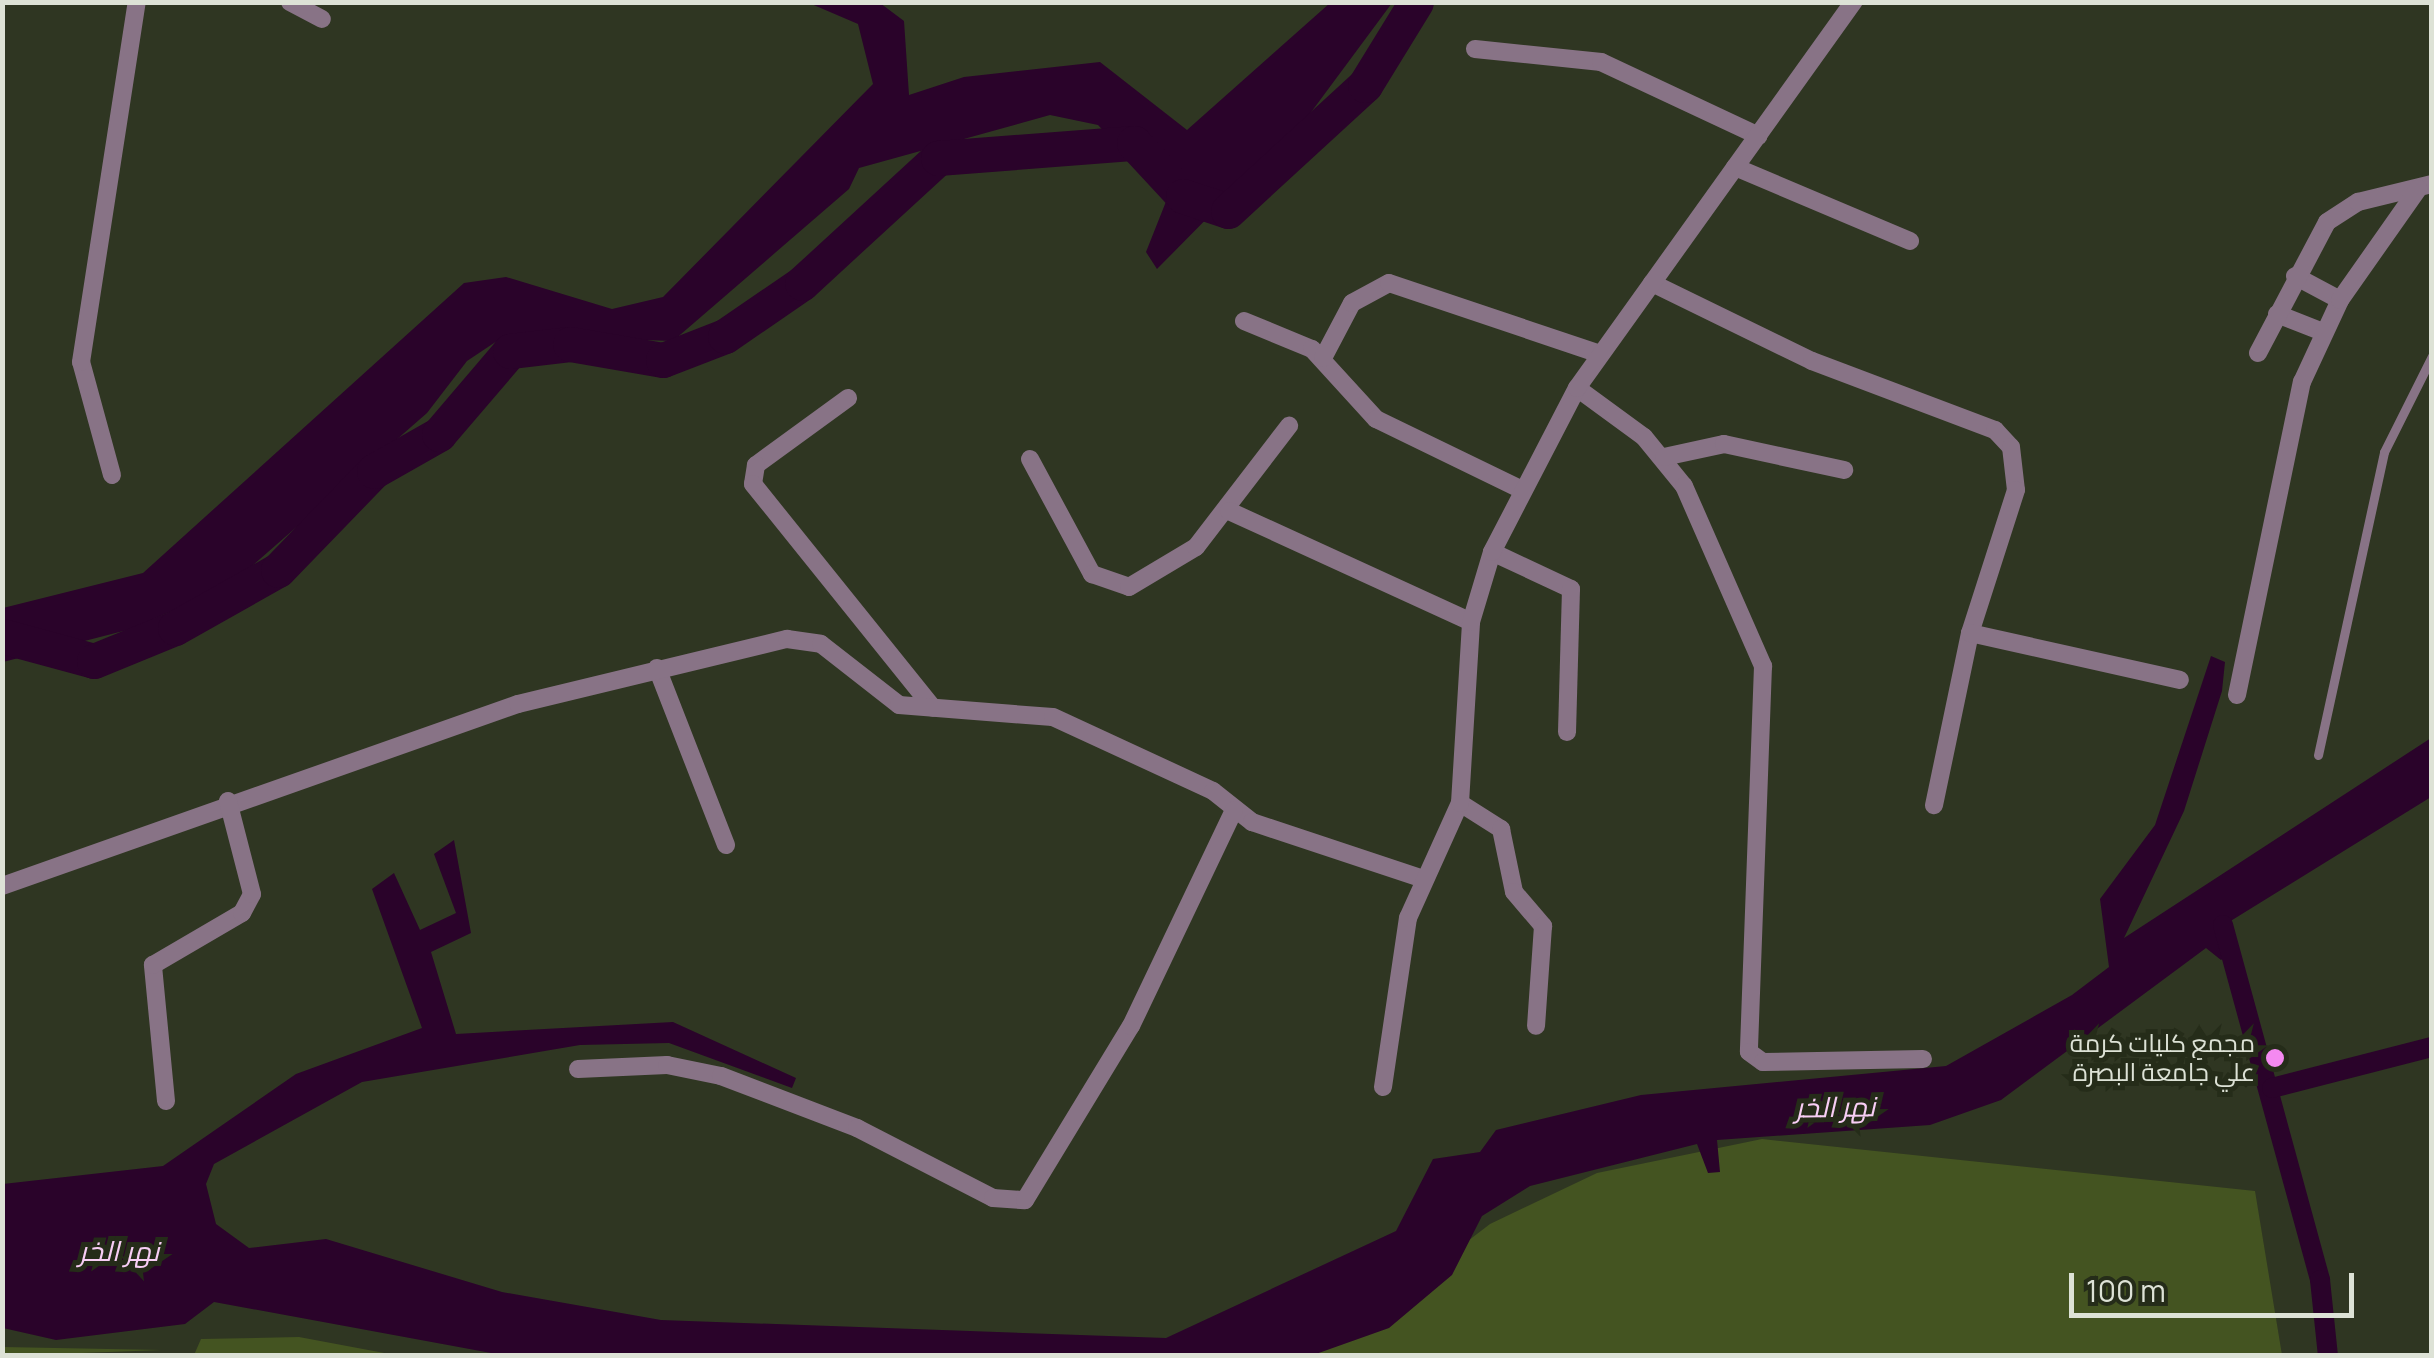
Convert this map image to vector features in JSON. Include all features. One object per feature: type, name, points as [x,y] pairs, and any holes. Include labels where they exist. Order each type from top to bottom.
[{"type":"street","points":[[112,474],[80,362],[137,2]]},
{"type":"street","points":[[290,2],[322,19]]},
{"type":"street","points":[[1383,1087],[1401,943],[1423,879],[1460,803],[1471,622],[1492,552],[1520,489],[1577,388],[1853,2]]},
{"type":"street","points":[[1476,50],[1601,62],[1758,136]]},
{"type":"street","points":[[1735,167],[1910,241]]},
{"type":"street","points":[[2258,354],[2295,276],[2337,214],[2425,186]]},
{"type":"street","points":[[2237,695],[2291,417],[2323,332],[2340,300],[2425,186]]},
{"type":"street","points":[[2295,276],[2340,300]]},
{"type":"street","points":[[1323,358],[1352,303],[1389,283],[1600,354]]},
{"type":"street","points":[[1652,283],[2003,438],[2018,468],[2016,490],[1970,634],[1934,805]]},
{"type":"street","points":[[2277,314],[2323,332]]},
{"type":"street","points":[[1244,320],[1323,358],[1376,419],[1520,489]]},
{"type":"street","points":[[1577,388],[1664,458],[1756,642],[1767,690],[1749,1052],[1763,1062],[1923,1059]]},
{"type":"street","points":[[848,398],[756,465],[753,484],[933,708]]},
{"type":"street","points":[[1030,459],[1079,555],[1109,586],[1168,570],[1229,511],[1289,426]]},
{"type":"street","points":[[1664,458],[1734,444],[1844,470]]},
{"type":"street","points":[[1229,511],[1471,622]]},
{"type":"street","points":[[1492,552],[1571,589],[1567,732]]},
{"type":"street","points":[[1970,634],[2180,680]]},
{"type":"street","points":[[2,886],[228,801],[518,704],[657,668],[806,639],[899,704],[1043,714],[1213,792],[1234,810],[1423,879]]},
{"type":"street","points":[[657,668],[726,845]]},
{"type":"street","points":[[166,1102],[153,966],[242,913],[252,894],[228,801]]},
{"type":"street","points":[[1460,803],[1501,829],[1514,892],[1543,926],[1536,1026]]},
{"type":"street","points":[[578,1069],[667,1066],[721,1076],[857,1128],[993,1198],[1025,1200],[1131,1026],[1234,810]]},
{"type":"lane","points":[[2318,755],[2384,452],[2432,356]]},
{"type":"green space","points":[[1762,1139],[2255,1191],[2282,1355],[1146,1356],[1340,1339],[1490,1224],[1597,1173]]},
{"type":"green space","points":[[299,1337],[395,1355],[194,1355],[201,1339]]},
{"type":"green space","points":[[3,1347],[162,1350],[3,1356]]},
{"type":"water","points":[[809,3],[880,3],[904,21],[909,95],[964,77],[1100,62],[1187,130],[1330,3],[1392,3],[1309,115],[1157,269],[1146,252],[1167,199],[1098,125],[1050,115],[859,168],[849,189],[673,341],[506,335],[467,361],[427,413],[229,586],[131,629],[3,662],[3,608],[143,573],[464,283],[506,277],[612,309],[663,297],[873,84],[858,24]]},
{"type":"water","name":"نهر الخر","points":[[2211,656],[2225,662],[2222,691],[2184,811],[2124,938],[2431,738],[2431,797],[2229,922],[2238,945],[2221,960],[2206,948],[2001,1100],[1930,1125],[1717,1140],[1720,1172],[1708,1173],[1697,1144],[1530,1186],[1482,1216],[1452,1275],[1389,1328],[1313,1355],[502,1355],[214,1302],[185,1324],[56,1340],[3,1328],[3,1184],[163,1166],[296,1074],[422,1028],[372,889],[394,873],[420,930],[456,913],[434,854],[454,840],[471,933],[431,952],[456,1034],[673,1022],[796,1078],[792,1088],[669,1043],[580,1045],[362,1082],[214,1164],[206,1184],[216,1224],[249,1248],[326,1239],[502,1292],[661,1320],[1166,1338],[1396,1231],[1433,1159],[1480,1152],[1496,1130],[1641,1095],[1946,1066],[2072,995],[2109,967],[2100,899],[2155,825]]},
{"type":"waterway","points":[[2,636],[94,661],[175,628],[278,570],[374,471],[439,434],[510,351],[570,344],[663,360],[725,336],[802,283],[938,158],[1134,143],[1183,196],[1228,211],[1365,85],[1416,2]]},
{"type":"waterway","points":[[2223,925],[2320,1280],[2328,1356]]},
{"type":"waterway","points":[[2272,1088],[2432,1047]]},
{"type":"place","name":"مجمع كليات كرمة علي جامعة البصرة","points":[[2275,1058]]}]
